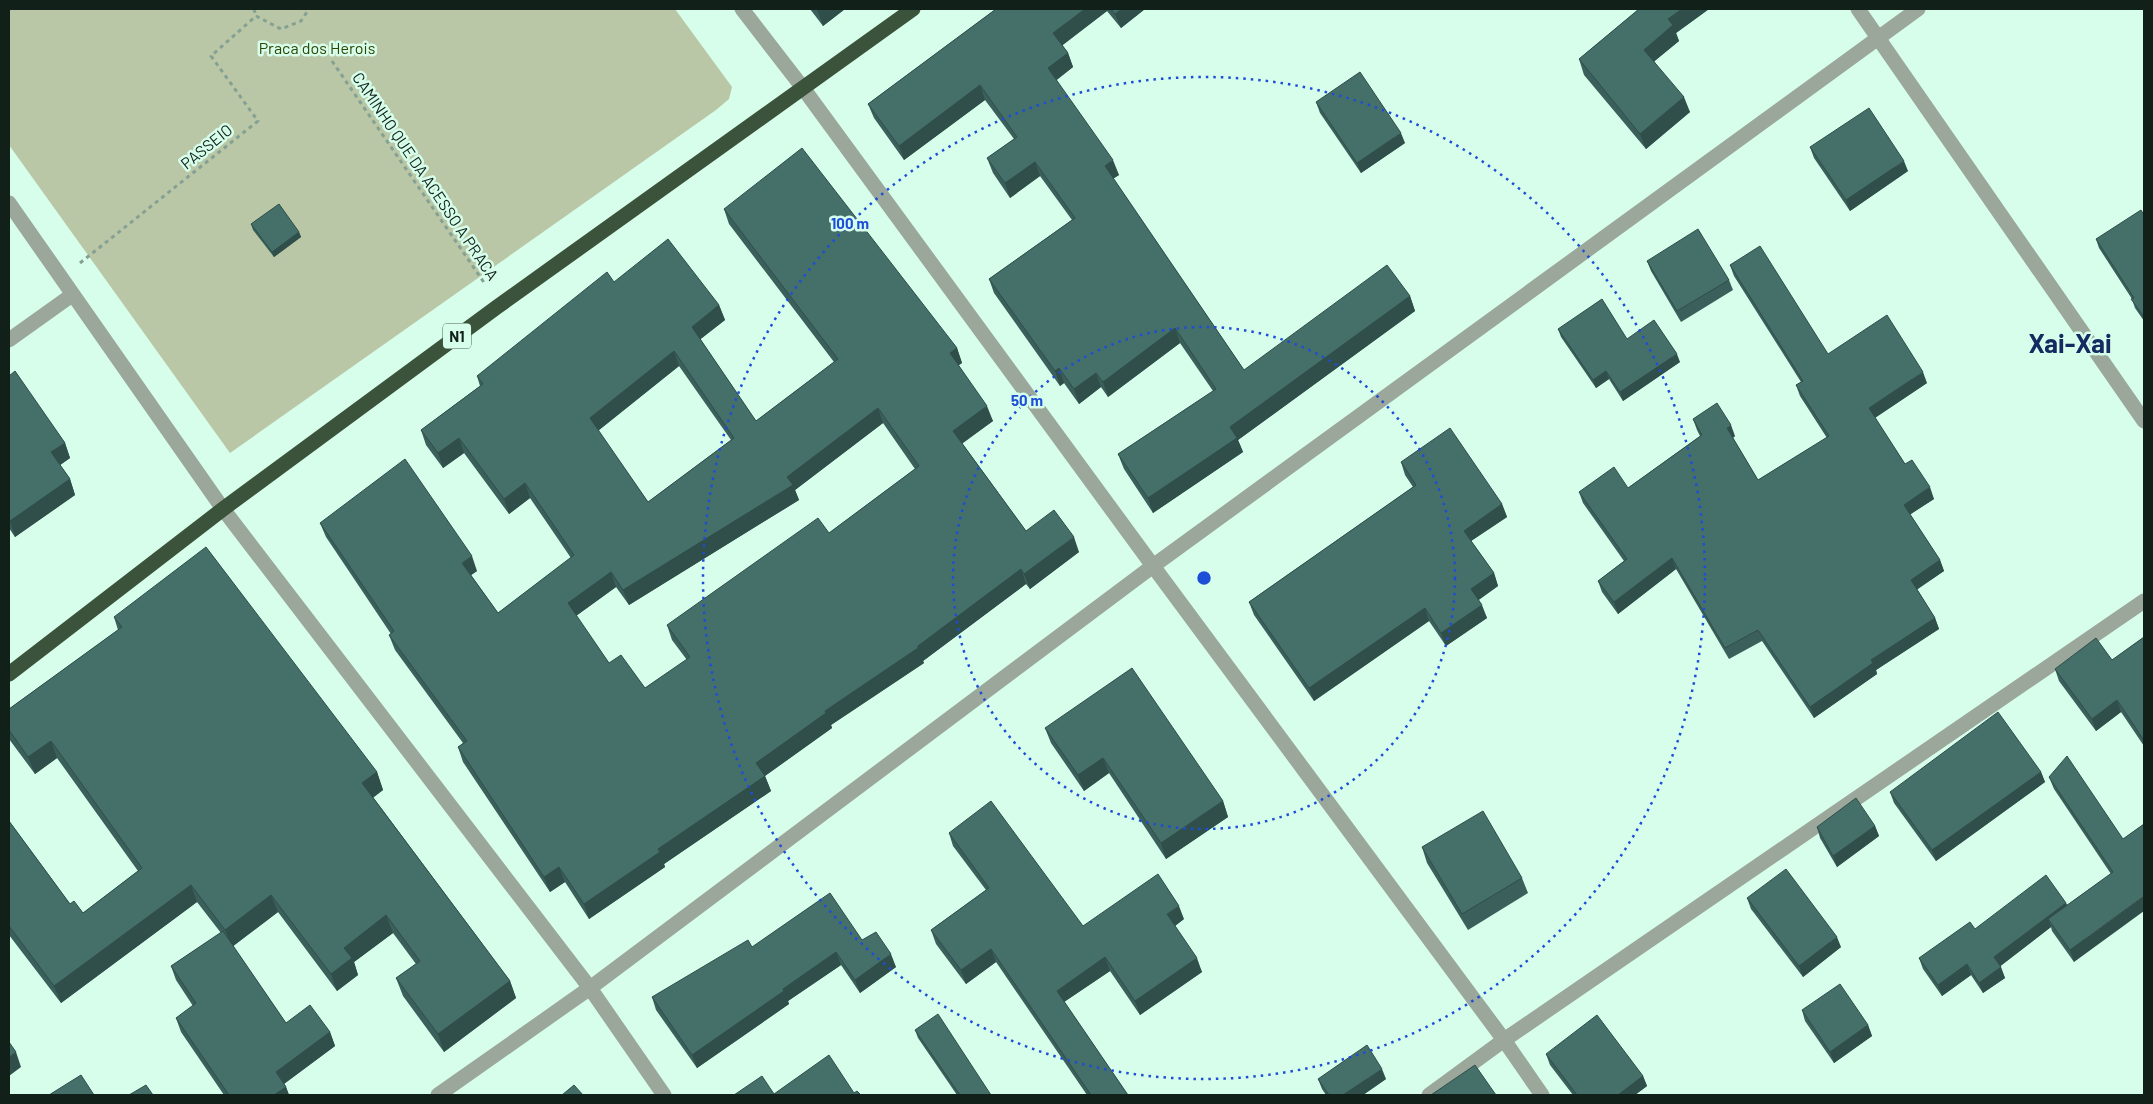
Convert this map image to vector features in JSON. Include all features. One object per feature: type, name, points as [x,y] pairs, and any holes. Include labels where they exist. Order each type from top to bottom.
[{"type":"highway","name":"N1","points":[[9,674],[223,509],[496,307],[913,9]]},
{"type":"street","points":[[742,9],[803,88],[1153,566],[1504,1040],[1542,1095]]},
{"type":"street","points":[[1858,9],[2144,421]]},
{"type":"street","points":[[438,1095],[590,988],[1153,566],[1918,9]]},
{"type":"street","points":[[9,203],[60,279],[223,509],[590,988],[664,1095]]},
{"type":"street","points":[[9,340],[72,296]]},
{"type":"street","points":[[1429,1095],[1504,1040],[2144,601]]},
{"type":"path","points":[[254,9],[256,16],[281,29],[300,21],[309,9]]},
{"type":"path","name":"PASSEIO","points":[[60,279],[258,121],[210,56],[256,16]]},
{"type":"path","name":"CAMINHO QUE DA ACESSO A PRACA","points":[[332,61],[482,276],[496,307]]},
{"type":"green space","name":"Praca dos Herois","points":[[9,9],[675,9],[732,87],[729,99],[716,110],[230,453],[9,145]]},
{"type":"building","points":[[996,9],[1085,9],[1053,33],[1068,53],[1048,68],[1113,160],[1105,166],[1244,370],[1387,265],[1410,296],[1230,427],[1237,438],[1148,498],[1118,454],[1216,389],[1175,328],[1103,382],[1096,373],[1074,389],[1059,368],[1055,371],[989,279],[1075,218],[1035,162],[1005,183],[987,158],[1017,137],[980,85],[899,146],[868,104]]},
{"type":"building","points":[[1111,9],[1122,9],[1115,14]]},
{"type":"building","points":[[1639,9],[1682,9],[1668,19],[1673,25],[1644,50],[1684,97],[1640,134],[1579,59]]},
{"type":"building","points":[[1360,72],[1401,133],[1357,163],[1316,102]]},
{"type":"building","points":[[1869,108],[1904,161],[1846,200],[1810,147]]},
{"type":"building","points":[[802,148],[957,348],[950,353],[987,406],[953,431],[1026,531],[1054,510],[1074,537],[1024,574],[1021,569],[918,646],[918,648],[825,711],[826,713],[756,763],[765,776],[658,849],[660,852],[584,904],[559,867],[544,877],[458,747],[467,741],[389,635],[394,631],[320,523],[405,459],[472,556],[462,563],[498,613],[574,555],[525,483],[504,499],[459,438],[438,453],[421,430],[483,384],[477,376],[607,272],[614,282],[668,239],[719,305],[692,327],[756,421],[838,359],[724,209]],"holes":[[[674,351],[734,438],[648,502],[590,418]],[[878,408],[919,466],[829,533],[818,518],[667,625],[690,657],[645,688],[621,655],[609,663],[568,603],[611,572],[623,590],[793,485],[787,477]]]},
{"type":"building","points":[[279,204],[299,232],[272,252],[251,224]]},
{"type":"building","points":[[2141,210],[2144,215],[2144,317],[2131,299],[2134,298],[2096,239]]},
{"type":"building","points":[[1698,229],[1729,280],[1677,311],[1647,261]]},
{"type":"building","points":[[1760,246],[1828,354],[1887,315],[1923,372],[1869,408],[1905,464],[1912,460],[1930,487],[1904,505],[1940,560],[1911,580],[1935,618],[1871,660],[1873,663],[1810,707],[1758,630],[1725,648],[1672,558],[1614,602],[1598,581],[1627,559],[1579,492],[1614,467],[1628,488],[1702,435],[1693,419],[1717,403],[1731,425],[1727,428],[1758,480],[1829,436],[1796,385],[1803,381],[1730,265]]},
{"type":"building","points":[[1602,299],[1627,339],[1654,320],[1677,354],[1620,392],[1606,371],[1593,380],[1558,329]]},
{"type":"building","points":[[15,371],[65,443],[51,452],[70,479],[10,521],[9,376]]},
{"type":"building","points":[[1450,428],[1502,504],[1464,531],[1494,573],[1471,589],[1482,605],[1441,633],[1425,608],[1309,688],[1249,602],[1416,485],[1401,462]]},
{"type":"building","points":[[206,547],[377,772],[362,783],[510,981],[438,1034],[396,978],[420,961],[386,915],[344,948],[352,958],[331,974],[271,895],[225,930],[191,885],[54,986],[9,926],[9,821],[70,904],[74,901],[83,913],[142,868],[51,741],[28,757],[9,730],[9,709],[122,627],[114,617]]},
{"type":"building","points":[[2144,637],[2143,739],[2117,700],[2092,719],[2055,669],[2096,638],[2112,660]]},
{"type":"building","points":[[1132,668],[1223,801],[1161,843],[1103,758],[1078,775],[1045,728]]},
{"type":"building","points":[[1998,712],[2041,772],[1932,850],[1890,792]]},
{"type":"building","points":[[2067,756],[2123,839],[2144,824],[2144,896],[2070,950],[2048,919],[2113,872],[2049,777]]},
{"type":"building","points":[[1856,798],[1875,826],[1833,856],[1817,827]]},
{"type":"building","points":[[991,801],[1083,926],[1158,874],[1179,906],[1167,914],[1197,958],[1135,1001],[1105,957],[1057,991],[1128,1095],[1091,1095],[991,949],[961,970],[931,930],[989,888],[949,833]]},
{"type":"building","points":[[1483,811],[1522,878],[1462,914],[1422,847]]},
{"type":"building","points":[[1786,869],[1837,937],[1799,966],[1747,898]]},
{"type":"building","points":[[2046,875],[2066,903],[1994,957],[2001,967],[1979,983],[1967,964],[1938,985],[1919,958],[1970,922],[1975,929]]},
{"type":"building","points":[[830,893],[862,940],[876,932],[891,954],[855,980],[836,952],[692,1055],[652,997],[748,940],[752,947]]},
{"type":"building","points":[[223,931],[286,1023],[310,1005],[330,1032],[276,1072],[286,1087],[274,1095],[229,1095],[176,1018],[196,1003],[171,966]]},
{"type":"building","points":[[1840,984],[1868,1025],[1830,1052],[1802,1010]]},
{"type":"building","points":[[938,1014],[991,1095],[960,1095],[915,1030]]},
{"type":"building","points":[[1597,1015],[1643,1076],[1618,1095],[1577,1095],[1546,1054]]},
{"type":"building","points":[[9,1042],[16,1052],[9,1057]]},
{"type":"building","points":[[1367,1045],[1382,1069],[1343,1095],[1329,1095],[1318,1079]]},
{"type":"building","points":[[829,1055],[854,1093],[857,1091],[861,1095],[734,1095],[762,1076],[774,1094]]},
{"type":"building","points":[[1475,1065],[1496,1095],[1431,1095]]},
{"type":"building","points":[[81,1075],[94,1095],[49,1095]]},
{"type":"building","points":[[146,1085],[153,1095],[129,1095]]},
{"type":"building","points":[[574,1085],[583,1095],[562,1095]]},
{"type":"district","name":"Xai-Xai","points":[[2070,342]]}]
